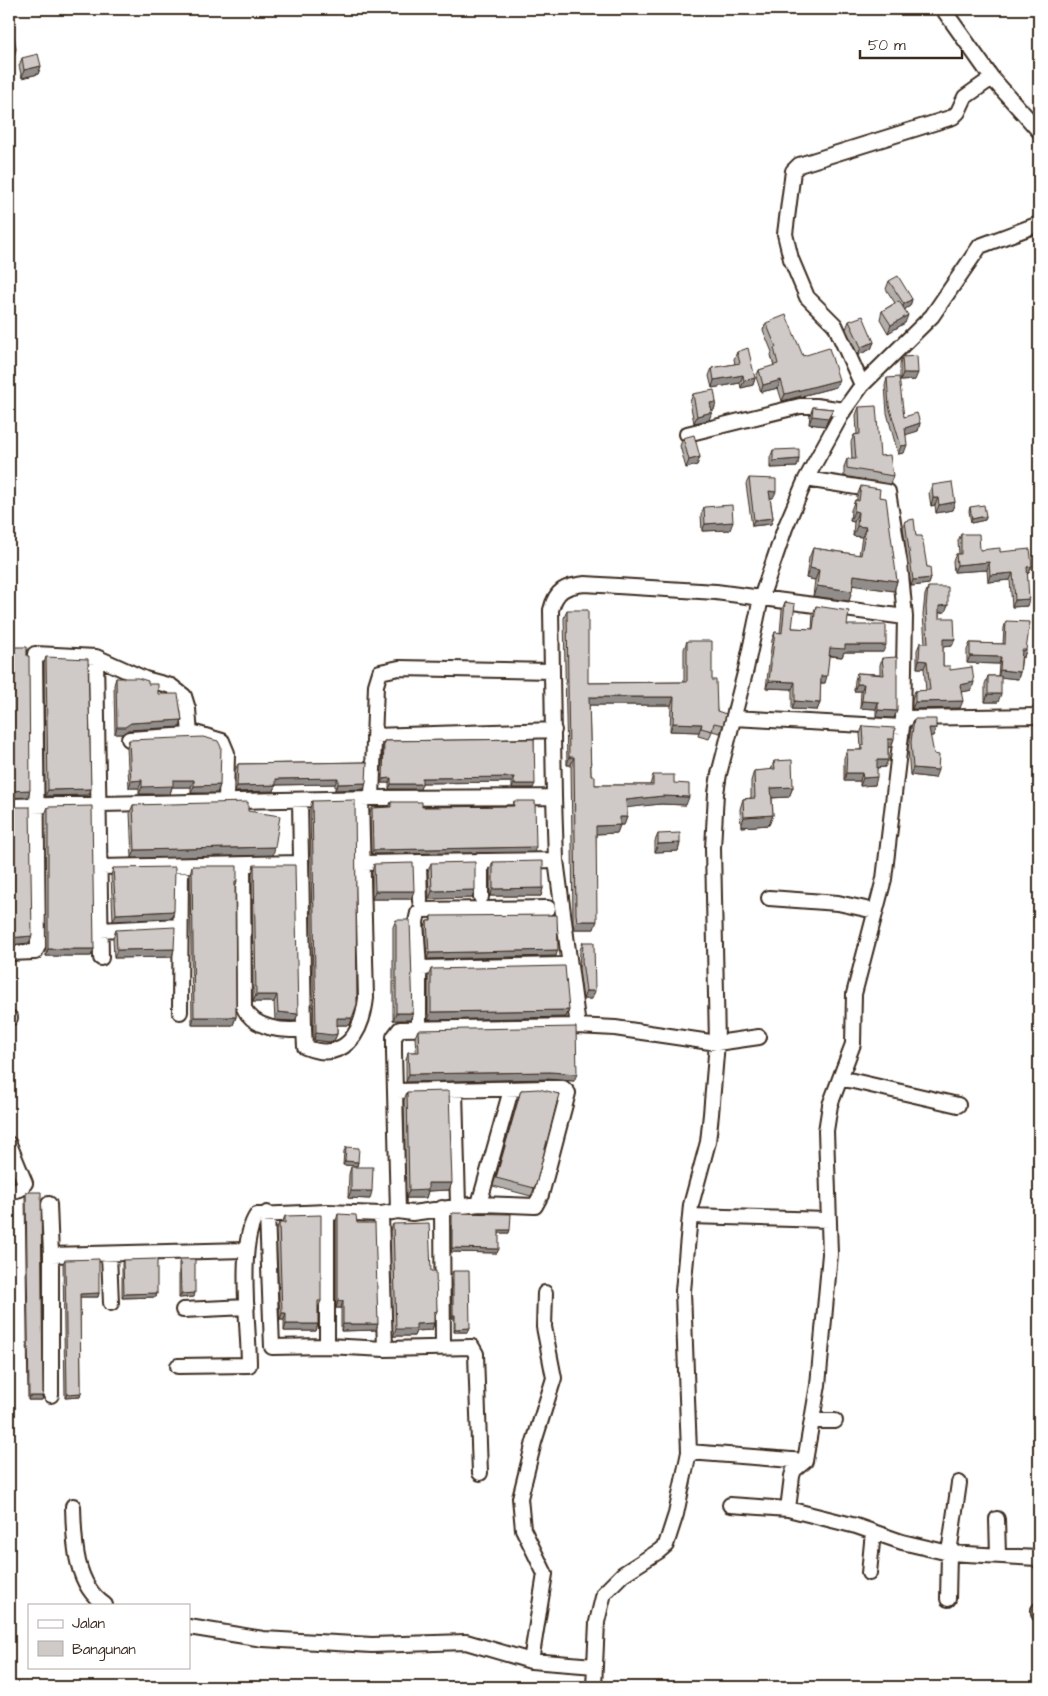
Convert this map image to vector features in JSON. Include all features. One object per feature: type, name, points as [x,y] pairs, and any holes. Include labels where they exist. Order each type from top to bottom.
[{"type":"street","points":[[943,9],[992,78],[1039,131]]},
{"type":"street","points":[[862,385],[835,325],[807,297],[791,259],[785,234],[792,171],[800,165],[953,117],[958,112],[964,96],[992,78]]},
{"type":"street","points":[[594,1687],[597,1622],[604,1594],[623,1574],[660,1551],[666,1545],[676,1514],[689,1452],[683,1291],[690,1216],[708,1142],[717,1043],[713,848],[719,774],[734,718],[760,598],[785,528],[806,479],[844,410],[862,385],[932,316],[980,246],[1039,224]]},
{"type":"street","points":[[687,434],[800,406],[844,410]]},
{"type":"street","points":[[788,1510],[792,1476],[799,1465],[805,1461],[813,1421],[830,1254],[826,1130],[830,1105],[853,1044],[854,994],[884,879],[902,722],[905,617],[899,555],[888,493],[806,479]]},
{"type":"street","points":[[577,1019],[556,860],[551,610],[554,598],[565,587],[585,584],[716,592],[905,617]]},
{"type":"street","points":[[9,953],[35,952],[38,946],[35,654],[96,657],[145,678],[171,686],[184,696],[188,709],[190,735]]},
{"type":"street","points":[[96,657],[100,958]]},
{"type":"street","points":[[300,801],[305,1047],[329,1052],[343,1047],[361,1026],[366,998],[363,863],[366,799],[374,736],[376,679],[379,673],[385,670],[457,668],[552,671]]},
{"type":"street","points":[[734,718],[902,722],[1039,716]]},
{"type":"street","points":[[374,736],[554,730]]},
{"type":"street","points":[[129,739],[190,735],[194,733],[222,741],[228,753],[226,802]]},
{"type":"street","points":[[9,806],[554,797]]},
{"type":"street","points":[[363,863],[556,860]]},
{"type":"street","points":[[480,861],[481,897]]},
{"type":"street","points":[[419,862],[420,901]]},
{"type":"street","points":[[100,866],[300,864]]},
{"type":"street","points":[[243,865],[244,1008],[247,1014],[255,1020],[274,1029],[288,1031],[304,1029]]},
{"type":"street","points":[[180,866],[180,1012]]},
{"type":"street","points":[[769,898],[838,902],[875,911]]},
{"type":"street","points":[[419,1027],[419,968],[416,922],[418,913],[422,910],[548,908]]},
{"type":"street","points":[[100,930],[180,926]]},
{"type":"street","points":[[419,968],[561,965]]},
{"type":"street","points":[[398,1211],[394,1037],[400,1029],[419,1027],[577,1026],[615,1028],[717,1043],[759,1037]]},
{"type":"street","points":[[840,1078],[958,1105]]},
{"type":"street","points":[[178,1366],[249,1365],[245,1250],[252,1221],[257,1215],[268,1213],[327,1212],[381,1214],[398,1211],[412,1213],[479,1204],[535,1206],[541,1195],[568,1093],[563,1088],[396,1092]]},
{"type":"street","points":[[479,1204],[510,1090]]},
{"type":"street","points":[[455,1091],[458,1206]]},
{"type":"street","points":[[9,1144],[24,1183],[20,1189],[9,1192]]},
{"type":"street","points":[[49,1204],[51,1395]]},
{"type":"street","points":[[442,1208],[443,1346]]},
{"type":"street","points":[[326,1346],[327,1212]]},
{"type":"street","points":[[268,1213],[272,1348],[326,1346],[385,1349],[443,1346],[472,1347],[476,1354],[480,1473]]},
{"type":"street","points":[[381,1214],[385,1349]]},
{"type":"street","points":[[690,1216],[829,1220]]},
{"type":"street","points":[[50,1255],[245,1250]]},
{"type":"street","points":[[109,1254],[111,1303]]},
{"type":"street","points":[[531,1661],[545,1574],[524,1529],[520,1498],[534,1442],[554,1378],[544,1327],[545,1293]]},
{"type":"street","points":[[183,1310],[246,1307]]},
{"type":"street","points":[[813,1421],[835,1421]]},
{"type":"street","points":[[689,1452],[805,1461]]},
{"type":"street","points":[[948,1600],[949,1552],[959,1483]]},
{"type":"street","points":[[730,1505],[788,1510],[873,1532],[902,1542],[949,1552],[1037,1558],[1039,1561]]},
{"type":"street","points":[[72,1506],[74,1537],[83,1576],[92,1596],[104,1604]]},
{"type":"street","points":[[997,1519],[998,1555]]},
{"type":"street","points":[[869,1573],[873,1532]]},
{"type":"street","points":[[190,1627],[263,1639],[362,1644],[466,1642],[531,1661],[595,1666]]},
{"type":"building","points":[[14,36],[16,49],[9,50],[9,37]]},
{"type":"building","points":[[38,54],[41,66],[24,70],[22,58]]},
{"type":"building","points":[[898,276],[912,299],[904,304],[889,281]]},
{"type":"building","points":[[899,301],[908,315],[891,325],[882,311]]},
{"type":"building","points":[[786,315],[803,356],[829,348],[839,380],[785,394],[781,380],[763,385],[759,370],[778,364],[774,348],[776,347],[766,323]]},
{"type":"building","points":[[863,316],[874,342],[861,347],[849,321]]},
{"type":"building","points":[[748,348],[755,378],[744,381],[743,375],[714,380],[712,368],[740,363],[737,352]]},
{"type":"building","points":[[917,356],[918,373],[903,373],[902,357]]},
{"type":"building","points":[[899,377],[904,417],[917,413],[920,423],[905,428],[907,445],[901,446],[889,406],[887,378]]},
{"type":"building","points":[[714,390],[716,402],[710,403],[712,412],[697,416],[693,394]]},
{"type":"building","points":[[876,406],[880,456],[890,455],[893,476],[847,468],[847,459],[856,459],[854,435],[860,434],[859,407]]},
{"type":"building","points":[[813,407],[833,409],[828,418],[812,416]]},
{"type":"building","points":[[694,435],[700,457],[689,460],[683,438]]},
{"type":"building","points":[[799,449],[799,459],[773,461],[773,450]]},
{"type":"building","points":[[749,478],[776,479],[776,492],[769,491],[773,518],[754,520]]},
{"type":"building","points":[[952,482],[955,502],[939,505],[938,498],[933,498],[932,485]]},
{"type":"building","points":[[861,486],[880,489],[879,497],[886,498],[897,581],[854,575],[852,591],[817,586],[819,570],[810,568],[813,548],[861,555],[866,527],[857,526],[858,512],[854,511],[855,500],[859,501]]},
{"type":"building","points":[[732,505],[733,522],[705,524],[704,507]]},
{"type":"building","points":[[984,505],[986,516],[972,519],[970,507]]},
{"type":"building","points":[[914,519],[916,536],[922,536],[927,567],[930,567],[931,578],[913,580],[905,521]]},
{"type":"building","points":[[961,534],[979,534],[980,550],[1000,548],[1000,552],[1030,549],[1032,566],[1027,567],[1029,599],[1015,600],[1013,573],[990,575],[989,562],[957,565],[956,554],[961,554]]},
{"type":"building","points":[[928,587],[948,587],[948,605],[939,606],[939,618],[954,618],[955,639],[943,639],[943,666],[950,666],[950,670],[972,667],[974,682],[960,685],[963,701],[915,702],[915,691],[930,690],[927,661],[919,660],[920,643],[928,643],[926,607]]},
{"type":"building","points":[[785,602],[795,604],[792,628],[813,629],[816,606],[849,611],[847,625],[886,625],[886,645],[845,645],[845,649],[830,648],[827,676],[821,676],[820,703],[795,701],[795,682],[769,681],[775,632],[782,633]]},
{"type":"building","points":[[567,610],[588,610],[588,683],[687,682],[687,641],[712,641],[712,680],[716,680],[717,711],[726,714],[723,725],[714,723],[712,731],[701,728],[702,724],[673,723],[674,697],[589,697],[591,776],[595,776],[595,785],[653,785],[653,775],[674,775],[674,783],[689,784],[689,797],[663,796],[626,800],[627,817],[620,817],[620,825],[596,826],[597,921],[577,921],[576,914],[574,757],[569,757]]},
{"type":"building","points":[[1006,621],[1030,622],[1026,650],[1022,650],[1020,672],[1000,670],[1001,657],[970,656],[970,643],[1005,644]]},
{"type":"building","points":[[9,647],[27,647],[27,656],[29,656],[30,790],[9,791]]},
{"type":"building","points":[[46,657],[88,659],[91,789],[48,790]]},
{"type":"building","points":[[897,657],[897,711],[878,710],[878,702],[862,701],[864,684],[857,684],[857,673],[884,675],[882,658]]},
{"type":"building","points":[[988,676],[1001,676],[1001,694],[988,694]]},
{"type":"building","points":[[116,678],[138,678],[148,681],[148,684],[158,684],[158,694],[178,694],[182,720],[131,723],[125,727],[117,727]]},
{"type":"building","points":[[914,719],[936,719],[936,728],[929,728],[934,754],[939,755],[938,770],[913,768],[911,742]]},
{"type":"building","points":[[863,726],[895,728],[894,739],[888,739],[888,760],[877,760],[877,777],[863,778],[862,773],[846,773],[847,750],[862,750],[862,745],[864,745]]},
{"type":"building","points":[[203,737],[218,741],[221,747],[220,785],[194,786],[194,780],[173,780],[173,786],[142,787],[142,780],[131,781],[129,740]]},
{"type":"building","points":[[534,739],[535,784],[514,784],[514,777],[422,778],[422,784],[391,784],[391,778],[383,779],[384,741]]},
{"type":"building","points":[[792,760],[793,787],[771,788],[773,815],[744,817],[743,799],[755,798],[754,771],[775,769],[774,761]]},
{"type":"building","points":[[367,762],[366,783],[338,784],[338,778],[276,779],[276,785],[237,786],[238,764]]},
{"type":"building","points":[[355,800],[357,1004],[352,1018],[337,1018],[337,1034],[316,1033],[312,801]]},
{"type":"building","points":[[514,801],[535,801],[536,847],[373,850],[372,808],[391,807],[391,802],[422,802],[422,807],[433,807],[514,806]]},
{"type":"building","points":[[248,802],[248,811],[280,816],[275,847],[135,850],[133,805]]},
{"type":"building","points":[[92,806],[94,949],[48,949],[48,807]]},
{"type":"building","points":[[9,807],[30,807],[32,936],[9,938]]},
{"type":"building","points":[[680,833],[680,843],[658,844],[658,834]]},
{"type":"building","points":[[543,861],[543,888],[493,889],[493,862]]},
{"type":"building","points":[[475,862],[475,890],[432,891],[431,863]]},
{"type":"building","points":[[413,863],[414,891],[375,891],[374,864]]},
{"type":"building","points":[[254,865],[295,865],[298,1014],[278,1012],[277,995],[256,995]]},
{"type":"building","points":[[192,866],[237,866],[237,881],[235,881],[236,1017],[194,1017]]},
{"type":"building","points":[[175,867],[174,911],[116,914],[113,868]]},
{"type":"building","points":[[557,915],[558,950],[429,953],[427,921],[431,921],[431,916]]},
{"type":"building","points":[[396,920],[410,920],[413,1013],[396,1013]]},
{"type":"building","points":[[175,927],[174,949],[117,950],[116,930]]},
{"type":"building","points":[[583,942],[594,942],[595,991],[586,991],[582,961]]},
{"type":"building","points":[[565,966],[569,1010],[431,1012],[431,969]]},
{"type":"building","points":[[576,1027],[577,1074],[550,1072],[409,1074],[408,1052],[419,1052],[418,1030]]},
{"type":"building","points":[[539,1089],[559,1094],[534,1188],[496,1178],[521,1090]]},
{"type":"building","points":[[449,1091],[452,1183],[428,1183],[428,1190],[409,1191],[407,1092]]},
{"type":"building","points":[[346,1147],[359,1148],[358,1162],[345,1161]]},
{"type":"building","points":[[351,1167],[373,1167],[372,1191],[351,1191]]},
{"type":"building","points":[[26,1192],[41,1192],[43,1396],[29,1396]]},
{"type":"building","points":[[452,1213],[511,1214],[510,1230],[499,1230],[499,1249],[452,1248]]},
{"type":"building","points":[[338,1214],[356,1215],[357,1223],[375,1223],[378,1324],[343,1324],[343,1301],[338,1301]]},
{"type":"building","points":[[321,1215],[321,1301],[318,1301],[318,1324],[286,1324],[286,1313],[282,1313],[279,1223],[285,1223],[285,1216]]},
{"type":"building","points":[[429,1223],[431,1271],[436,1271],[437,1311],[434,1312],[434,1323],[416,1324],[416,1329],[396,1329],[393,1224]]},
{"type":"building","points":[[99,1259],[99,1293],[80,1294],[81,1393],[67,1394],[65,1260]]},
{"type":"building","points":[[157,1259],[157,1293],[124,1294],[123,1260]]},
{"type":"building","points":[[180,1259],[195,1259],[195,1293],[181,1294]]},
{"type":"building","points":[[453,1271],[469,1271],[470,1328],[455,1329],[455,1315],[453,1315]]}]
